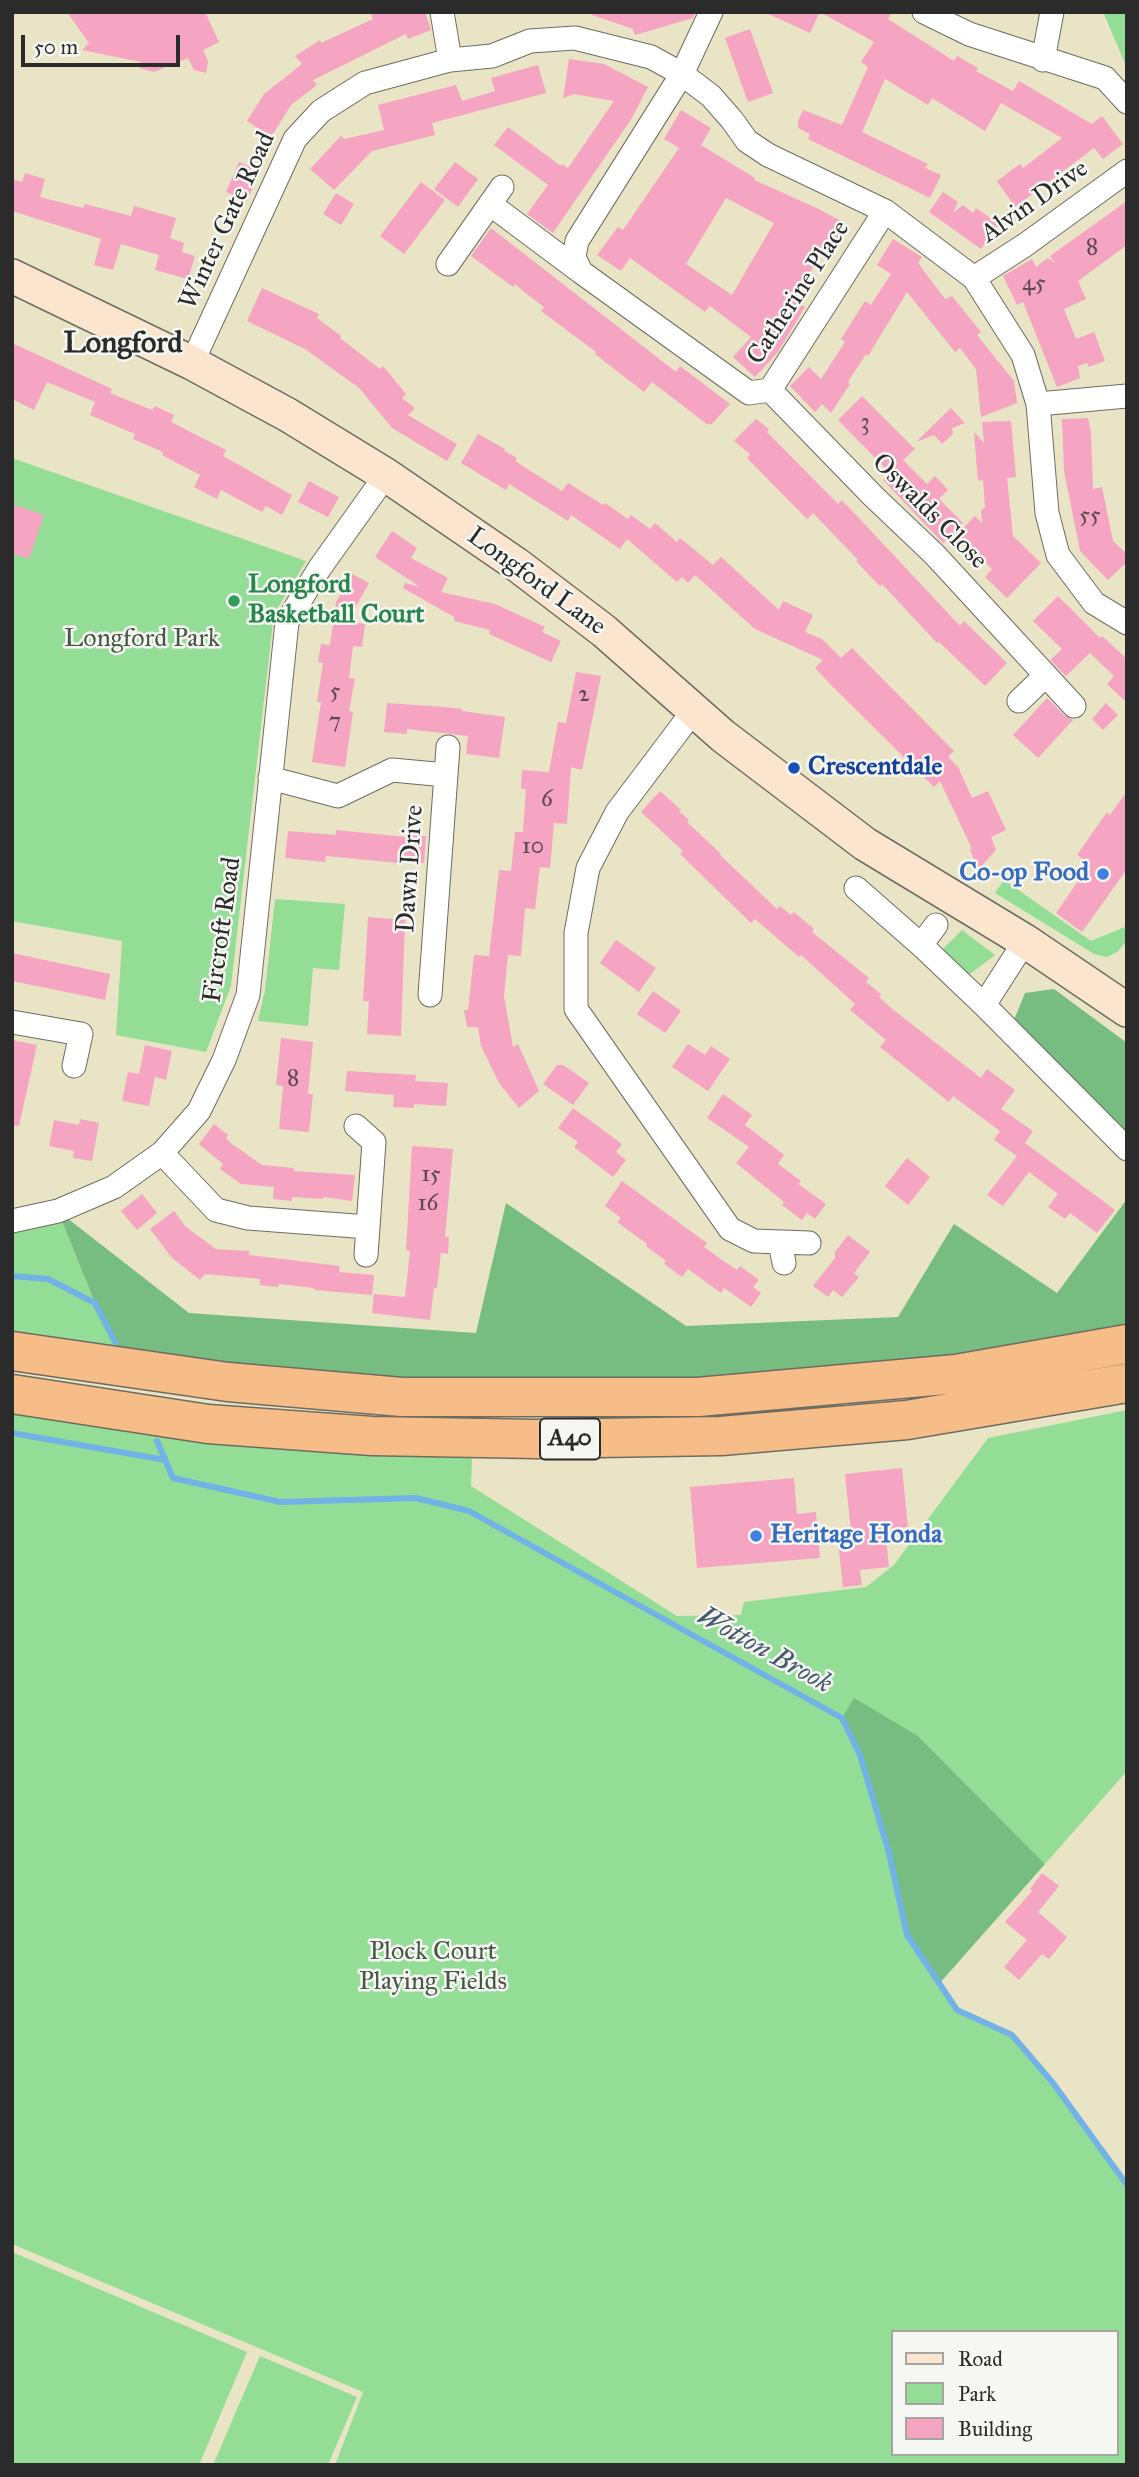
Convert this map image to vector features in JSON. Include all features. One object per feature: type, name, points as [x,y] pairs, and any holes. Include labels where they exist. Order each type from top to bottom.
[{"type":"highway","name":"A40","points":[[12,1351],[229,1382],[402,1397],[698,1397],[956,1374],[1127,1344]]},
{"type":"highway","name":"A40","points":[[12,1394],[208,1424],[372,1436],[536,1439],[721,1436],[906,1420],[1127,1383]]},
{"type":"street","points":[[442,12],[450,60]]},
{"type":"street","points":[[581,272],[574,257],[577,242],[682,74],[711,12]]},
{"type":"street","points":[[924,12],[969,34],[1105,78],[1127,103]]},
{"type":"street","points":[[1043,60],[1052,12]]},
{"type":"street","name":"Winter Gate Road","points":[[192,363],[295,139],[321,111],[365,83],[450,60],[492,56],[530,41],[575,38],[651,57],[682,74],[711,96],[747,141],[768,155],[885,211],[974,278],[1023,355],[1038,404],[1047,513],[1058,555],[1094,603],[1127,623]]},
{"type":"street","name":"Alvin Drive","points":[[974,278],[1026,245],[1127,171]]},
{"type":"street","name":"Catherine Place","points":[[448,264],[496,196],[581,272],[749,393],[770,390],[885,211]]},
{"type":"street","name":"Longford Lane","points":[[12,276],[192,363],[288,415],[386,475],[516,564],[604,631],[723,736],[865,844],[1124,1003]]},
{"type":"street","name":"Oswalds Close","points":[[770,390],[873,496],[935,555],[1074,706]]},
{"type":"street","points":[[1038,404],[1127,396]]},
{"type":"street","name":"Fircroft Road","points":[[12,1221],[58,1211],[114,1187],[162,1153],[200,1111],[224,1060],[248,995],[287,622],[319,569],[386,475]]},
{"type":"street","points":[[1019,701],[1045,676]]},
{"type":"street","points":[[694,710],[617,812],[588,867],[576,933],[576,1009],[730,1229],[782,1252],[809,1243]]},
{"type":"street","name":"Dawn Drive","points":[[430,995],[448,747]]},
{"type":"street","points":[[270,778],[338,796],[392,770],[446,775]]},
{"type":"street","points":[[856,888],[921,945],[1124,1141]]},
{"type":"street","points":[[921,945],[936,925]]},
{"type":"street","points":[[984,1005],[1025,941]]},
{"type":"street","points":[[12,1022],[91,1036],[74,1066]]},
{"type":"street","points":[[355,1126],[382,1137],[366,1255]]},
{"type":"street","points":[[162,1153],[216,1210],[248,1218],[368,1227]]},
{"type":"green space","points":[[1103,12],[1127,12],[1127,68]]},
{"type":"green space","name":"Longford Park","points":[[12,458],[306,561],[274,614],[231,986],[206,1052],[116,1035],[122,941],[12,921]]},
{"type":"green space","points":[[1004,880],[1091,941],[1127,926],[1127,941],[1117,952],[1107,957],[1094,954],[995,893]]},
{"type":"green space","points":[[275,899],[345,904],[339,970],[313,968],[308,1026],[258,1021],[265,990]]},
{"type":"green space","points":[[962,930],[995,955],[966,977],[940,952]]},
{"type":"green space","points":[[1054,989],[1127,1043],[1127,1147],[1014,1020],[1025,993]]},
{"type":"green space","points":[[1127,1199],[1127,1329],[960,1356],[767,1376],[536,1385],[379,1379],[121,1355],[95,1303],[58,1211],[189,1313],[476,1333],[506,1203],[686,1326],[898,1317],[954,1224],[1057,1293]]},
{"type":"green space","points":[[58,1211],[95,1303],[126,1369],[12,1351],[12,1221]]},
{"type":"green space","name":"Plock Court Playing Fields","points":[[12,1409],[304,1451],[472,1458],[471,1486],[677,1616],[741,1615],[744,1602],[866,1587],[894,1565],[988,1438],[1127,1410],[1127,1771],[1045,1864],[918,1736],[842,1718],[860,1755],[889,1853],[907,1935],[957,2010],[1012,2035],[1053,2083],[1127,2185],[1127,2465],[335,2465],[363,2392],[12,2244]]},
{"type":"green space","points":[[854,1698],[918,1736],[1045,1864],[939,1984],[907,1935],[889,1853],[860,1755],[842,1718]]},
{"type":"green space","points":[[12,2252],[247,2352],[199,2465],[12,2465]]},
{"type":"green space","points":[[260,2356],[357,2397],[328,2465],[213,2465]]},
{"type":"building","points":[[67,12],[205,12],[219,42],[203,50],[208,61],[206,73],[194,70],[188,58],[154,72],[139,68],[141,62],[82,50],[89,43]]},
{"type":"building","points":[[370,12],[425,12],[431,30],[408,39],[406,34],[313,80],[317,85],[291,105],[271,137],[247,121],[264,94],[302,64],[295,56],[320,40],[321,43],[373,19]]},
{"type":"building","points":[[592,12],[695,12],[693,18],[635,35],[633,29],[592,15]]},
{"type":"building","points":[[764,12],[820,12],[810,33]]},
{"type":"building","points":[[820,12],[892,12],[888,19],[954,61],[957,56],[978,68],[976,71],[1013,91],[1019,81],[1092,124],[1102,116],[1123,144],[1103,159],[1094,148],[1015,207],[997,181],[1020,164],[1023,168],[1062,138],[1001,103],[985,131],[932,98],[928,105],[885,79],[862,132],[928,164],[925,168],[941,175],[930,198],[808,139],[810,134],[798,128],[803,110],[842,125],[868,67],[861,62],[874,42]]},
{"type":"building","points":[[750,29],[773,93],[748,102],[725,38]]},
{"type":"building","points":[[569,59],[604,64],[648,87],[632,118],[553,233],[527,214],[548,185],[494,145],[508,127],[561,166],[562,164],[568,168],[614,101],[574,94],[563,98]]},
{"type":"building","points":[[538,65],[546,93],[432,123],[435,135],[372,151],[334,190],[310,169],[341,136],[344,139],[384,130],[378,105],[456,85],[462,101],[495,91],[491,78]]},
{"type":"building","points":[[681,110],[711,128],[701,145],[755,178],[754,180],[848,225],[834,253],[824,248],[794,301],[805,307],[778,352],[755,377],[733,357],[751,337],[710,306],[705,312],[630,258],[621,271],[597,255],[618,227],[623,230],[679,148],[664,139]],"holes":[[[726,198],[774,223],[732,295],[686,264]]]},
{"type":"building","points":[[239,162],[260,171],[247,201],[226,192]]},
{"type":"building","points":[[455,162],[478,179],[458,207],[434,189]]},
{"type":"building","points":[[25,173],[45,179],[40,197],[83,208],[85,204],[131,216],[134,206],[176,218],[170,238],[184,243],[182,252],[195,256],[188,279],[155,270],[159,255],[121,244],[113,270],[94,265],[101,239],[12,211],[12,179],[22,182]]},
{"type":"building","points":[[421,182],[445,200],[404,254],[380,236]]},
{"type":"building","points":[[943,192],[958,202],[953,213],[963,205],[973,213],[976,208],[999,224],[981,249],[929,212]]},
{"type":"building","points":[[336,193],[354,204],[341,225],[323,214]]},
{"type":"building","points":[[1127,201],[1127,245],[1078,281],[1086,299],[1064,309],[1076,339],[1094,332],[1105,361],[1089,367],[1087,363],[1078,366],[1080,378],[1057,387],[1023,302],[1017,305],[1003,276],[1032,259],[1036,267],[1048,258],[1055,263],[1050,256]]},
{"type":"building","points":[[491,228],[676,372],[680,366],[730,404],[708,425],[652,382],[644,392],[541,311],[544,307],[515,284],[513,287],[471,256]]},
{"type":"building","points":[[893,239],[922,257],[918,263],[945,299],[952,296],[981,332],[977,335],[1014,381],[1017,403],[981,417],[976,369],[960,348],[955,352],[907,292],[831,413],[822,404],[815,412],[790,386],[809,367],[821,379],[845,342],[841,339],[865,301],[871,305],[891,274],[877,265]]},
{"type":"building","points":[[262,288],[319,314],[317,318],[341,336],[340,338],[380,369],[383,366],[406,394],[402,398],[415,408],[408,415],[457,444],[447,461],[392,428],[359,388],[305,349],[247,321]]},
{"type":"building","points":[[12,343],[112,389],[110,393],[152,410],[155,406],[174,415],[171,422],[226,450],[223,456],[292,495],[282,515],[266,506],[262,512],[221,490],[217,499],[194,487],[200,475],[162,455],[163,452],[133,439],[135,434],[90,415],[95,402],[47,382],[34,410],[12,399]]},
{"type":"building","points":[[862,396],[915,449],[903,460],[927,484],[935,476],[948,490],[939,499],[963,523],[943,543],[883,480],[890,473],[838,420]]},
{"type":"building","points":[[951,408],[965,423],[952,428],[953,434],[942,444],[934,435],[916,442]]},
{"type":"building","points":[[1088,418],[1093,489],[1102,487],[1113,541],[1127,554],[1127,562],[1108,580],[1080,551],[1064,471],[1062,419]]},
{"type":"building","points":[[756,419],[769,429],[767,432],[838,504],[842,500],[960,626],[964,621],[1007,663],[985,686],[937,643],[882,584],[880,586],[868,574],[813,513],[807,519],[747,458],[750,454],[734,441]]},
{"type":"building","points":[[1011,421],[1016,477],[1007,478],[1013,536],[1041,563],[1007,598],[985,577],[992,569],[957,534],[975,516],[982,523],[981,511],[985,507],[983,480],[978,481],[974,432],[984,443],[982,422]]},
{"type":"building","points":[[478,434],[505,449],[504,451],[517,458],[515,461],[562,491],[568,483],[628,519],[631,515],[650,529],[655,523],[677,542],[680,538],[713,565],[721,557],[779,610],[783,601],[813,615],[805,632],[822,639],[841,658],[852,648],[954,751],[948,757],[958,767],[972,798],[988,791],[1006,830],[991,837],[996,850],[978,870],[972,849],[940,781],[934,787],[832,686],[815,668],[823,660],[755,629],[695,575],[688,583],[682,577],[677,582],[627,539],[620,549],[571,515],[568,521],[509,484],[506,490],[461,463]]},
{"type":"building","points":[[309,481],[339,497],[328,517],[298,502]]},
{"type":"building","points":[[12,504],[44,515],[29,559],[12,553]]},
{"type":"building","points":[[392,531],[417,548],[411,558],[448,578],[441,592],[495,604],[545,627],[542,632],[561,641],[551,662],[489,634],[490,630],[454,621],[454,617],[403,588],[405,583],[420,587],[375,557]]},
{"type":"building","points":[[352,574],[369,583],[348,621],[365,624],[362,647],[353,646],[349,678],[355,679],[349,711],[353,712],[345,767],[312,762],[321,702],[317,702],[323,663],[318,662],[321,644],[330,645],[336,602]]},
{"type":"building","points":[[1058,596],[1100,638],[1102,636],[1127,659],[1127,703],[1107,684],[1114,676],[1090,653],[1066,676],[1050,660],[1062,649],[1033,621]]},
{"type":"building","points":[[576,672],[601,676],[582,770],[571,767],[567,824],[554,823],[550,868],[540,867],[535,909],[525,908],[521,956],[508,955],[504,996],[513,1047],[518,1044],[539,1091],[519,1108],[499,1083],[481,1046],[478,1027],[467,1027],[464,1010],[468,1010],[474,955],[489,956],[499,870],[511,871],[515,832],[523,832],[526,789],[521,789],[522,770],[549,772],[558,722],[566,723]]},
{"type":"building","points":[[1047,698],[1073,720],[1038,758],[1013,735]]},
{"type":"building","points":[[387,703],[462,709],[505,717],[499,758],[466,754],[468,736],[407,729],[407,734],[384,732]]},
{"type":"building","points":[[1106,703],[1118,715],[1103,730],[1092,719]]},
{"type":"building","points":[[660,791],[681,810],[679,811],[689,820],[687,822],[777,909],[780,906],[791,915],[794,912],[814,929],[812,932],[869,978],[866,982],[881,994],[879,997],[891,1008],[981,1078],[987,1069],[1015,1090],[1001,1109],[1033,1131],[1025,1143],[1115,1210],[1097,1233],[1070,1213],[1065,1219],[1048,1207],[1058,1194],[1029,1172],[1003,1206],[987,1195],[1017,1156],[994,1140],[1000,1131],[953,1096],[949,1102],[880,1047],[886,1040],[850,1010],[855,1004],[801,955],[799,957],[755,919],[751,923],[680,854],[683,851],[641,812]]},
{"type":"building","name":"Co-op Food","points":[[1127,791],[1127,869],[1082,932],[1056,913],[1090,864],[1077,855],[1107,812],[1110,815]]},
{"type":"building","points":[[336,830],[406,837],[426,836],[424,863],[326,856],[325,862],[285,858],[288,831],[336,835]]},
{"type":"building","points":[[368,917],[405,920],[401,1036],[367,1034],[369,1001],[363,1001]]},
{"type":"building","points":[[616,940],[656,968],[639,992],[600,963]]},
{"type":"building","points":[[12,953],[110,974],[105,1000],[12,981]]},
{"type":"building","points":[[653,991],[681,1011],[665,1033],[637,1014]]},
{"type":"building","points":[[281,1038],[313,1042],[308,1094],[313,1094],[309,1132],[279,1129],[283,1086],[276,1085]]},
{"type":"building","points":[[12,1040],[37,1045],[19,1126],[12,1125]]},
{"type":"building","points":[[688,1044],[705,1055],[711,1046],[730,1059],[708,1091],[672,1067]]},
{"type":"building","points":[[145,1045],[172,1051],[166,1080],[155,1077],[149,1106],[122,1101],[128,1072],[139,1074]]},
{"type":"building","points":[[557,1065],[563,1065],[589,1083],[573,1105],[543,1084]]},
{"type":"building","points":[[347,1071],[416,1075],[415,1081],[448,1083],[446,1106],[414,1104],[414,1108],[393,1107],[394,1095],[345,1091]]},
{"type":"building","points":[[723,1094],[752,1115],[745,1125],[784,1155],[778,1164],[801,1181],[798,1184],[826,1204],[815,1219],[807,1213],[802,1220],[736,1163],[749,1147],[707,1118]]},
{"type":"building","points":[[573,1108],[622,1144],[616,1152],[626,1160],[613,1177],[574,1147],[578,1142],[558,1128]]},
{"type":"building","points":[[80,1119],[99,1123],[92,1161],[73,1158],[74,1151],[49,1146],[54,1120],[79,1125]]},
{"type":"building","points":[[214,1124],[228,1135],[226,1138],[232,1144],[262,1165],[294,1168],[294,1171],[355,1175],[352,1201],[323,1197],[292,1197],[292,1201],[273,1199],[274,1187],[241,1184],[220,1169],[223,1164],[199,1144]]},
{"type":"building","points":[[412,1146],[453,1149],[445,1237],[449,1237],[448,1254],[441,1253],[430,1320],[372,1313],[374,1294],[405,1297],[410,1251],[406,1250]]},
{"type":"building","points":[[907,1158],[930,1177],[908,1205],[885,1186]]},
{"type":"building","points":[[622,1181],[707,1243],[704,1247],[737,1270],[740,1266],[759,1280],[753,1287],[761,1293],[751,1307],[724,1288],[721,1293],[688,1269],[682,1277],[664,1264],[666,1261],[646,1246],[647,1244],[617,1222],[621,1218],[605,1206]]},
{"type":"building","points":[[142,1194],[157,1213],[137,1230],[121,1211]]},
{"type":"building","points":[[174,1211],[186,1227],[216,1249],[249,1251],[249,1255],[340,1266],[339,1272],[374,1275],[372,1295],[279,1284],[278,1287],[260,1285],[260,1279],[205,1274],[200,1280],[172,1258],[150,1229]]},
{"type":"building","points":[[848,1235],[870,1252],[854,1273],[859,1277],[842,1297],[833,1290],[828,1297],[813,1286],[835,1258],[835,1252]]},
{"type":"building","points":[[902,1468],[908,1527],[885,1529],[889,1567],[860,1570],[862,1585],[843,1587],[838,1542],[852,1541],[845,1474]]},
{"type":"building","name":"Heritage Honda","points":[[794,1478],[797,1514],[816,1512],[820,1558],[697,1568],[690,1487]]},
{"type":"building","points":[[1042,1873],[1059,1886],[1038,1912],[1067,1937],[1049,1959],[1042,1954],[1019,1980],[1004,1967],[1027,1940],[1005,1922],[1032,1891],[1030,1889]]},
{"type":"waterway","name":"Wotton Brook","points":[[12,1276],[48,1279],[95,1303],[115,1342]]},
{"type":"waterway","points":[[12,1433],[165,1460]]},
{"type":"waterway","name":"Wotton Brook","points":[[157,1441],[173,1478],[280,1502],[416,1498],[469,1511],[842,1718],[860,1755],[889,1853],[907,1935],[957,2010],[1012,2035],[1053,2083],[1127,2185]]},
{"type":"place","name":"Longford Basketball Court","points":[[234,601]]},
{"type":"place","name":"Crescentdale","points":[[794,768]]},
{"type":"place","name":"Co-op Food","points":[[1103,874]]},
{"type":"place","name":"Heritage Honda","points":[[756,1536]]},
{"type":"district","name":"Longford","points":[[123,345]]}]
